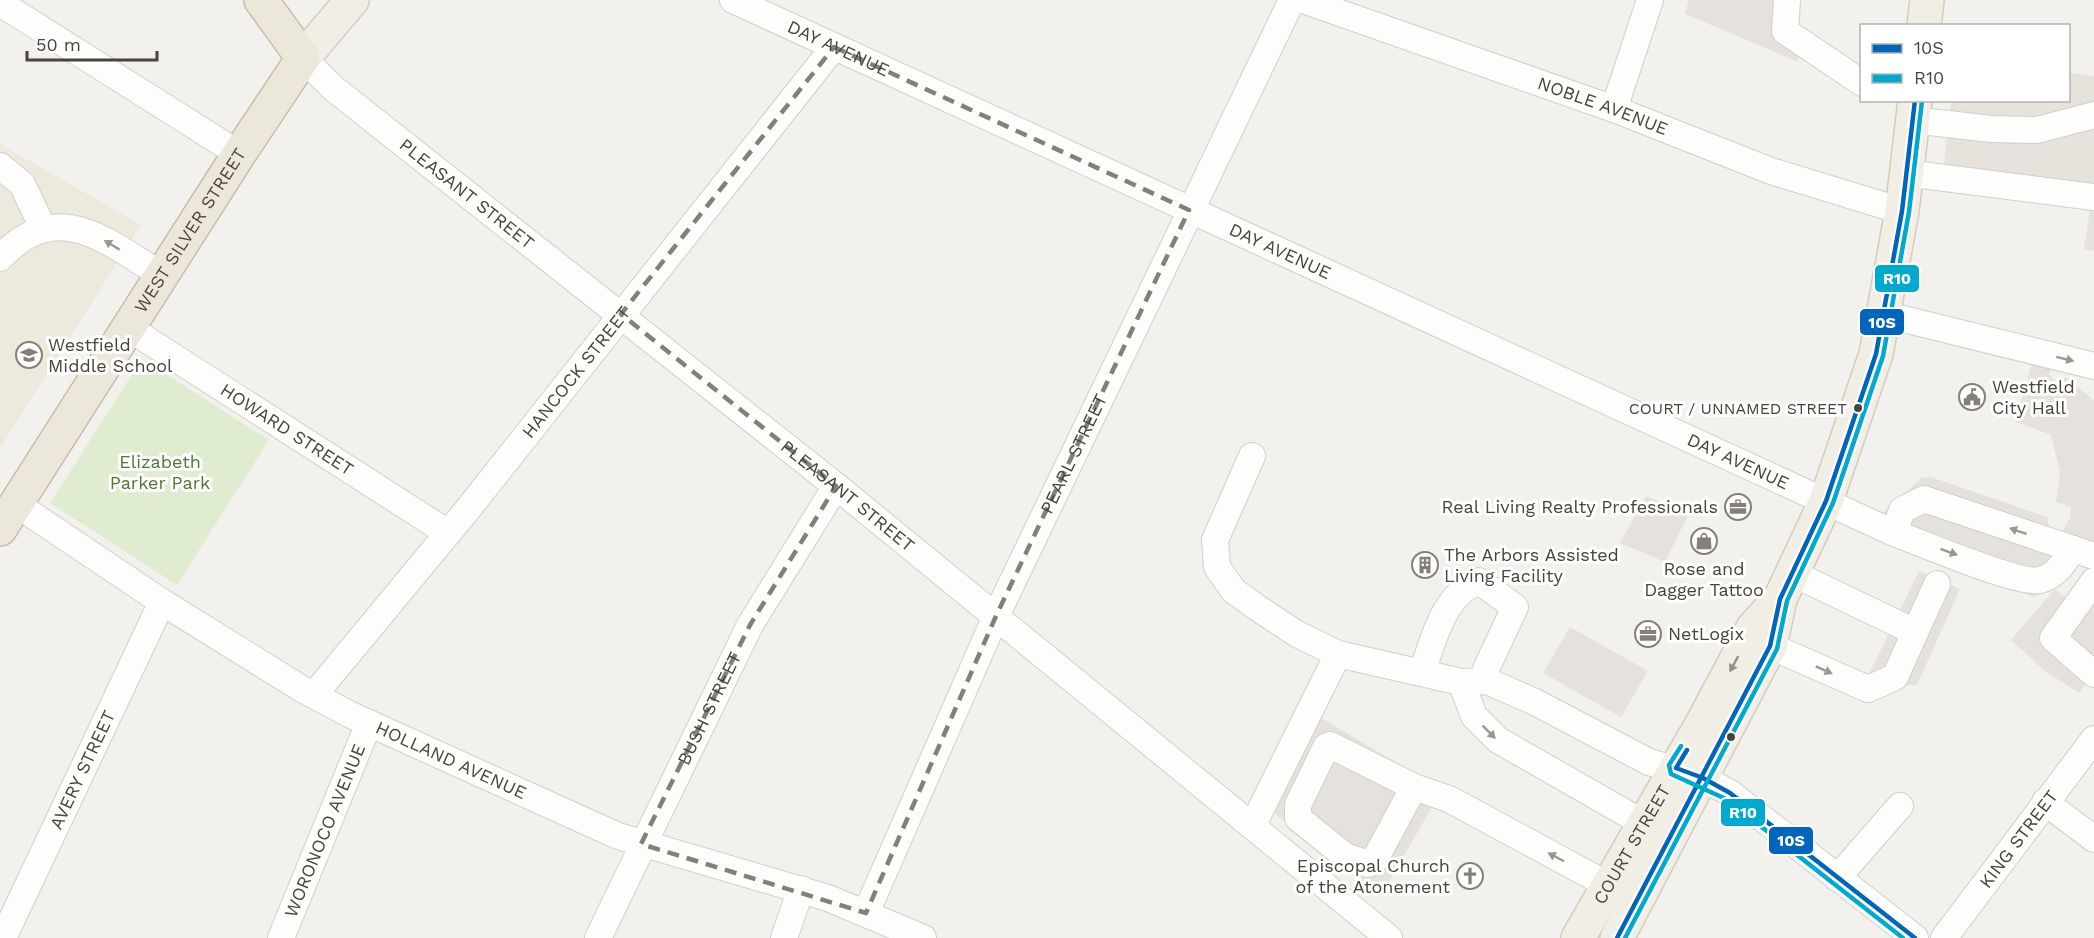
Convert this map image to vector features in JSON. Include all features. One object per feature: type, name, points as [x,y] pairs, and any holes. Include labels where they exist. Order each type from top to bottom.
[{"type":"highway","points":[[261,0],[303,58]]},
{"type":"highway","name":"WEST SILVER STREET","points":[[8,517],[127,327],[303,58]]},
{"type":"main road","name":"WEST SILVER STREET","points":[[303,58],[352,0]]},
{"type":"main road","points":[[1924,24],[1927,0]]},
{"type":"main road","name":"COURT STREET","points":[[1578,938],[1643,823],[1689,773],[1770,646],[1786,586],[1826,501],[1876,354],[1902,211],[1914,110]]},
{"type":"main road","name":"COURT STREET","points":[[1622,929],[1753,628],[1786,586]]},
{"type":"main road","points":[[1602,895],[1622,929]]},
{"type":"street","name":"DAY AVENUE","points":[[733,0],[1894,532],[2011,575],[2037,581],[2084,553]]},
{"type":"street","name":"PEARL STREET","points":[[866,913],[996,616],[1189,210],[1292,0]]},
{"type":"street","name":"NOBLE AVENUE","points":[[1303,0],[1614,109],[1772,171],[1902,211]]},
{"type":"street","points":[[1614,109],[1650,0]]},
{"type":"street","points":[[1787,0],[1785,31],[1860,81]]},
{"type":"street","points":[[0,3],[239,154]]},
{"type":"street","name":"HANCOCK STREET","points":[[314,695],[448,533],[834,47]]},
{"type":"street","name":"PLEASANT STREET","points":[[303,58],[333,88],[836,486],[1389,938]]},
{"type":"street","points":[[1914,110],[1992,129],[2037,130],[2094,115]]},
{"type":"street","points":[[0,166],[22,184],[43,228]]},
{"type":"street","points":[[1906,173],[2094,197]]},
{"type":"street","points":[[0,258],[22,237],[56,225],[86,231],[162,275]]},
{"type":"street","points":[[1883,314],[2094,366]]},
{"type":"street","name":"HOWARD STREET","points":[[127,327],[448,533]]},
{"type":"street","points":[[1252,456],[1215,540],[1217,567],[1234,591],[1297,634],[1338,654],[1461,682],[1487,681],[1533,701],[1649,762],[1689,773],[1730,793],[1915,938]]},
{"type":"street","name":"BUSH STREET","points":[[598,938],[750,626],[836,486]]},
{"type":"street","points":[[1894,532],[1902,510],[1924,499],[2084,553]]},
{"type":"street","name":"HOLLAND AVENUE","points":[[8,517],[162,602],[314,695],[369,723],[511,786],[582,821],[642,844],[801,889],[866,913],[923,938]]},
{"type":"street","points":[[1422,673],[1452,598],[1465,586],[1479,581],[1515,607],[1486,669],[1487,681]]},
{"type":"street","points":[[2092,669],[2053,638],[2094,581]]},
{"type":"street","points":[[1770,646],[1868,689],[1894,677],[1937,584]]},
{"type":"street","points":[[1786,586],[1915,632]]},
{"type":"street","name":"AVERY STREET","points":[[3,938],[162,602]]},
{"type":"street","points":[[1253,825],[1338,654]]},
{"type":"street","points":[[1461,682],[1474,716],[1498,740],[1643,823]]},
{"type":"street","name":"WORONOCO AVENUE","points":[[280,938],[369,723]]},
{"type":"street","name":"KING STREET","points":[[1944,938],[2094,739]]},
{"type":"street","points":[[1273,842],[1298,818],[1298,805],[1326,747],[1330,745],[1414,787],[1449,799],[1602,895]]},
{"type":"street","points":[[1298,818],[1345,856],[1368,864],[1374,861],[1414,787]]},
{"type":"street","points":[[2045,802],[2094,839]]},
{"type":"street","points":[[1838,878],[1900,806]]},
{"type":"street","points":[[1311,873],[1333,847]]},
{"type":"street","points":[[784,938],[801,889]]},
{"type":"highlighted area","points":[[834,47],[1189,210],[996,616],[866,913],[641,844],[750,625],[836,486],[621,314]]},
{"type":"shaded area","points":[[1689,0],[1801,0],[1798,62],[1685,14]]},
{"type":"shaded area","points":[[2070,73],[2094,76],[2094,192],[1943,172],[1951,102],[2070,102]]},
{"type":"shaded area","name":"Westfield Middle School","points":[[0,144],[141,225],[0,448]]},
{"type":"shaded area","points":[[2094,200],[2094,251],[2084,249],[2090,210]]},
{"type":"shaded area","points":[[2033,360],[2053,365],[2049,375],[2058,383],[2066,377],[2094,401],[2094,672],[2079,693],[2045,671],[2011,640],[2055,589],[2069,600],[2090,571],[2073,561],[2060,580],[2033,597],[1870,533],[1883,513],[1921,478],[1931,477],[2047,517],[2050,531],[2062,532],[2070,518],[2071,507],[2056,502],[2060,472],[2051,435],[2015,421]]},
{"type":"shaded area","points":[[1646,496],[1689,513],[1665,562],[1620,543]]},
{"type":"shaded area","points":[[1919,571],[1960,589],[1917,685],[1897,685],[1868,676]]},
{"type":"shaded area","points":[[1570,627],[1648,671],[1621,717],[1543,673]]},
{"type":"shaded area","points":[[1318,716],[1442,790],[1380,897],[1269,809]]},
{"type":"green space","name":"Elizabeth Parker Park","points":[[142,359],[269,440],[177,585],[50,503]]},
{"type":"transit line","name":"10S","points":[[1617,938],[1770,646],[1780,599],[1826,501],[1876,354],[1902,211],[1915,102]]},
{"type":"transit line","name":"R10","points":[[1625,938],[1777,649],[1787,601],[1833,503],[1883,356],[1909,212],[1922,102]]},
{"type":"transit line","name":"R10","points":[[1681,746],[1669,765],[1671,774],[1726,799],[1903,938]]},
{"type":"transit line","name":"10S","points":[[1687,750],[1676,768],[1703,778],[1730,793],[1915,938]]},
{"type":"place","name":"Westfield Middle School","points":[[29,355]]},
{"type":"place","name":"Westfield City Hall","points":[[1972,397]]},
{"type":"place","name":"COURT / UNNAMED STREET","points":[[1858,408]]},
{"type":"place","name":"Real Living Realty Professionals","points":[[1738,507]]},
{"type":"place","name":"Rose and Dagger Tattoo","points":[[1704,541]]},
{"type":"place","name":"The Arbors Assisted Living Facility","points":[[1425,565]]},
{"type":"place","name":"NetLogix","points":[[1648,634]]},
{"type":"place","name":"Episcopal Church of the Atonement","points":[[1470,876]]}]
